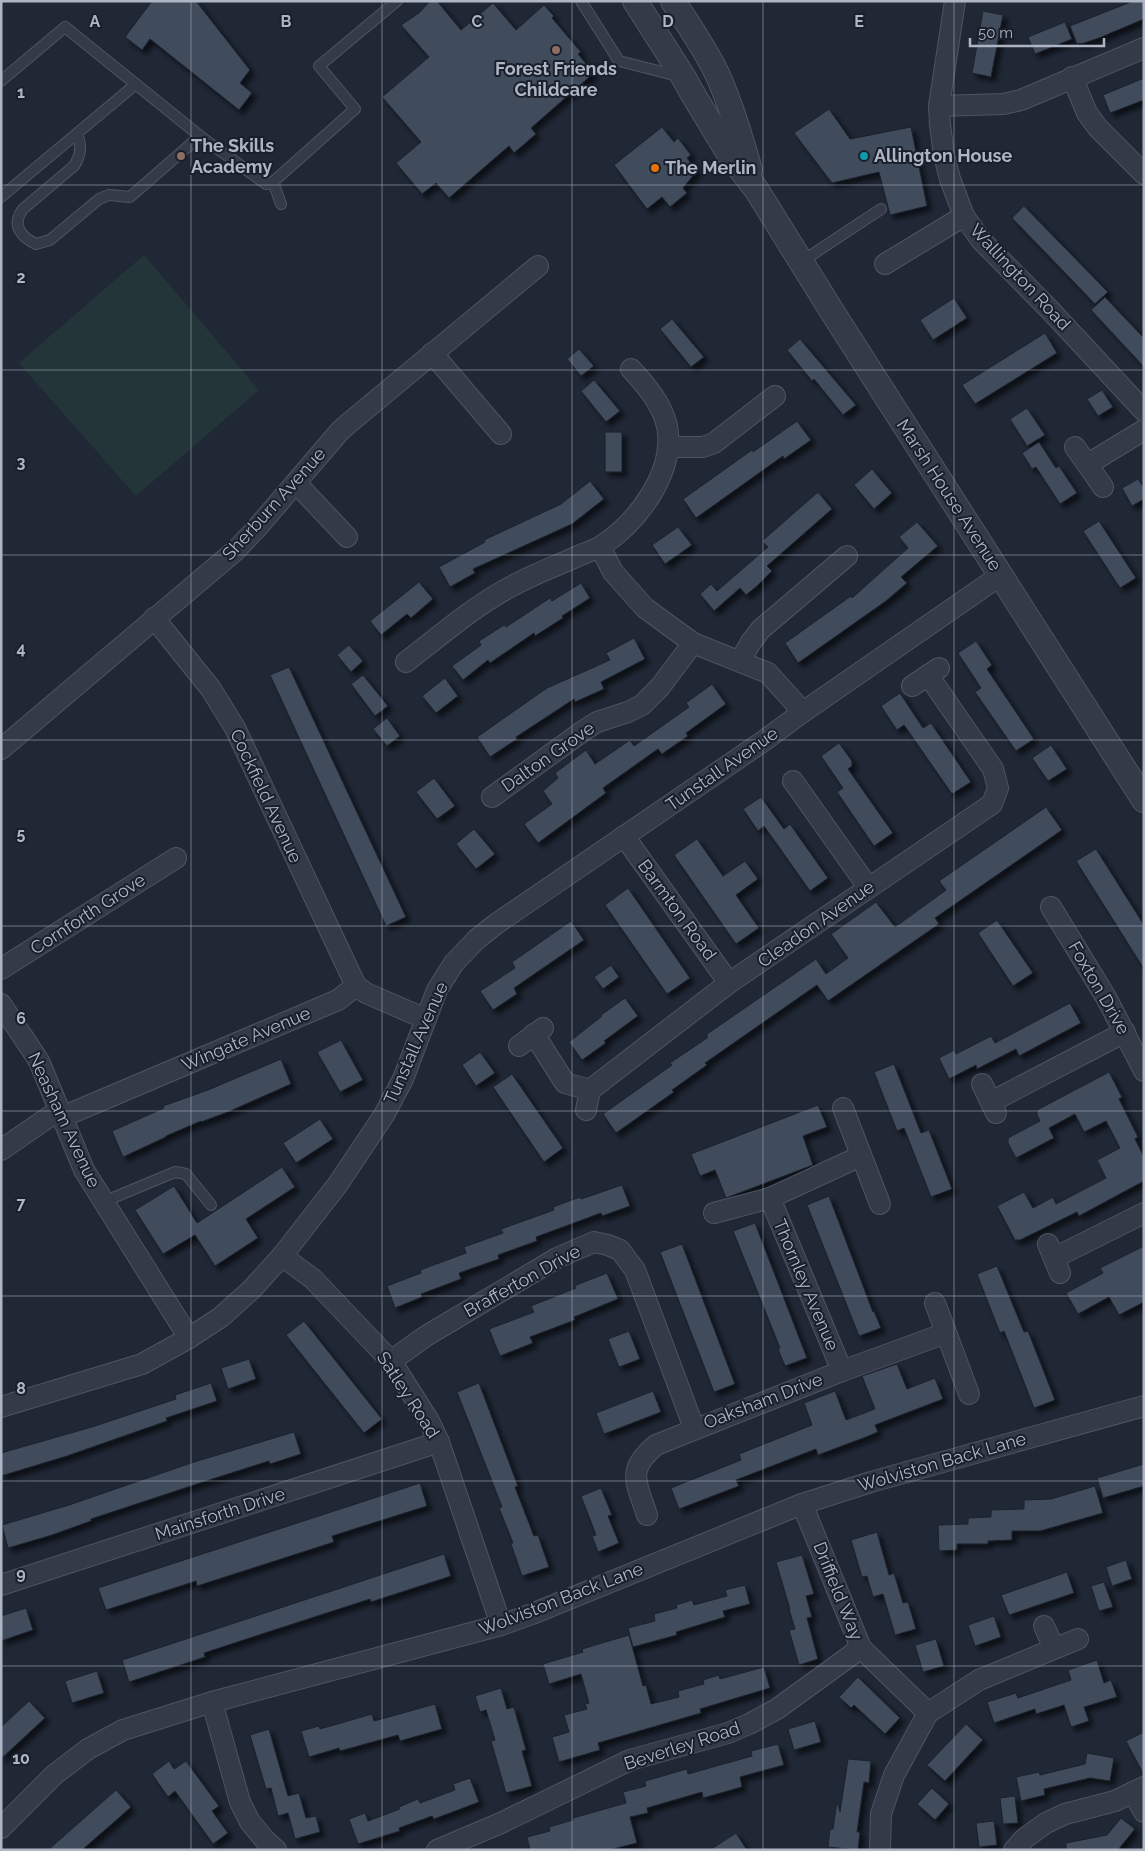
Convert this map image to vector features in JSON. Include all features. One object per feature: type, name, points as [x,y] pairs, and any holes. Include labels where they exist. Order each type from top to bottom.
[{"type":"street","name":"Marsh House Avenue","points":[[635,1],[730,154],[756,189],[1144,800]]},
{"type":"street","name":"Marsh House Avenue","points":[[673,1],[704,49],[719,77],[756,189]]},
{"type":"street","name":"Wallington Road","points":[[955,1],[939,106],[944,154],[950,179],[964,216],[981,240],[1050,310],[1144,411]]},
{"type":"street","points":[[939,106],[1002,104],[1021,100],[1144,48]]},
{"type":"street","points":[[1072,77],[1087,113],[1098,128],[1144,174]]},
{"type":"street","points":[[885,264],[964,216]]},
{"type":"street","name":"Sherburn Avenue","points":[[1,748],[236,550],[340,431],[432,353],[530,277]]},
{"type":"street","points":[[432,353],[474,415],[501,434]]},
{"type":"street","points":[[406,662],[490,599],[514,584],[600,547],[634,519],[653,491],[662,471],[668,447],[666,426],[660,407],[646,384],[631,369]]},
{"type":"street","points":[[668,447],[704,447],[714,443],[737,413],[775,396]]},
{"type":"street","points":[[1088,464],[1144,430]]},
{"type":"street","points":[[1075,447],[1103,487]]},
{"type":"street","points":[[296,483],[334,532]]},
{"type":"street","points":[[600,547],[613,572],[645,608],[693,643],[768,673],[803,712]]},
{"type":"street","points":[[740,661],[750,642],[761,629],[847,556]]},
{"type":"street","name":"Tunstall Avenue","points":[[1,1407],[142,1364],[189,1338],[221,1317],[252,1290],[282,1256],[338,1184],[384,1115],[403,1080],[437,990],[454,963],[477,939],[1001,575]]},
{"type":"street","name":"Cockfield Avenue","points":[[154,618],[211,688],[234,728],[356,986]]},
{"type":"street","name":"Dalton Grove","points":[[492,797],[590,726],[642,705],[660,687],[693,643]]},
{"type":"street","name":"Cleadon Avenue","points":[[590,1090],[729,983],[992,804],[998,788],[993,769],[927,676]]},
{"type":"street","points":[[793,782],[868,887]]},
{"type":"street","name":"Barmton Road","points":[[624,836],[729,983]]},
{"type":"street","name":"Cornforth Grove","points":[[1,970],[176,858]]},
{"type":"street","name":"Foxton Drive","points":[[1051,907],[1107,999],[1144,1071]]},
{"type":"street","points":[[356,986],[366,993],[426,1019]]},
{"type":"street","name":"Wingate Avenue","points":[[1,1150],[61,1114],[338,1000],[356,986]]},
{"type":"street","name":"Neasham Avenue","points":[[1,1004],[12,1018],[38,1061],[84,1170],[189,1338]]},
{"type":"street","points":[[989,1100],[1125,1032]]},
{"type":"street","points":[[532,1036],[566,1083],[590,1090],[586,1110]]},
{"type":"street","points":[[843,1108],[880,1204]]},
{"type":"street","name":"Thornley Avenue","points":[[714,1213],[770,1198],[861,1156]]},
{"type":"street","name":"Thornley Avenue","points":[[770,1198],[842,1371]]},
{"type":"street","points":[[1054,1258],[1144,1213]]},
{"type":"street","name":"Brafferton Drive","points":[[391,1361],[426,1336],[558,1258],[594,1242],[608,1245],[620,1250],[635,1270],[694,1428]]},
{"type":"street","name":"Satley Road","points":[[282,1256],[313,1278],[391,1361],[429,1421],[439,1442],[501,1625]]},
{"type":"street","points":[[935,1303],[969,1394]]},
{"type":"street","name":"Oaksham Drive","points":[[647,1515],[636,1481],[637,1468],[642,1456],[656,1444],[842,1371],[946,1333]]},
{"type":"street","name":"Wolviston Back Lane","points":[[1,1828],[54,1775],[88,1749],[123,1730],[212,1702],[501,1625],[802,1504],[871,1482],[1144,1406]]},
{"type":"street","name":"Mainsforth Drive","points":[[1,1585],[439,1442]]},
{"type":"street","name":"Driffield Way","points":[[802,1504],[860,1648],[928,1714]]},
{"type":"street","points":[[1044,1626],[1054,1648]]},
{"type":"street","points":[[880,1850],[881,1814],[894,1775],[928,1714],[980,1680],[1078,1639]]},
{"type":"street","name":"Beverley Road","points":[[437,1850],[501,1823],[630,1760],[728,1733],[749,1724],[777,1709],[860,1648]]},
{"type":"street","points":[[212,1702],[240,1802],[250,1822],[276,1850]]},
{"type":"street","points":[[1014,1850],[1025,1838],[1046,1823],[1065,1814],[1115,1801],[1138,1789],[1144,1812]]},
{"type":"lane","points":[[1,81],[65,27],[200,136],[266,184],[273,182],[355,109],[319,66],[397,1]]},
{"type":"lane","points":[[581,1],[619,61],[684,78]]},
{"type":"lane","points":[[1,197],[136,84]]},
{"type":"lane","points":[[77,134],[80,142],[80,156],[74,166],[23,209],[18,217],[19,229],[23,238],[36,244],[50,240],[99,198],[110,196],[130,197],[200,136]]},
{"type":"lane","points":[[273,182],[281,204]]},
{"type":"lane","points":[[801,262],[882,210]]},
{"type":"lane","points":[[103,1202],[175,1172],[186,1174],[196,1184],[210,1205]]},
{"type":"shaded area","points":[[144,255],[259,390],[136,496],[19,363]]},
{"type":"building","points":[[152,1],[196,1],[250,70],[240,83],[252,93],[239,110],[150,39],[142,50],[125,37]]},
{"type":"building","points":[[430,1],[437,1],[461,30],[493,3],[516,30],[544,5],[554,16],[552,18],[581,52],[578,54],[594,73],[531,128],[536,134],[514,153],[509,146],[449,198],[436,183],[422,194],[396,163],[421,142],[382,97],[429,57],[401,25],[419,13]]},
{"type":"building","points":[[1133,1],[1144,1],[1144,19],[1099,38],[1077,44],[1070,26]]},
{"type":"building","points":[[983,11],[1003,15],[991,77],[972,73]]},
{"type":"building","points":[[1065,22],[1072,39],[1035,54],[1028,37]]},
{"type":"building","points":[[1144,78],[1144,100],[1110,113],[1103,95]]},
{"type":"building","name":"Allington House","points":[[829,109],[850,139],[911,127],[927,206],[890,215],[879,172],[832,183],[794,133]]},
{"type":"building","name":"The Merlin","points":[[662,127],[674,142],[678,138],[691,155],[687,158],[697,171],[683,188],[687,193],[670,207],[662,197],[647,209],[614,165]]},
{"type":"building","points":[[1024,206],[1108,292],[1095,304],[1012,218]]},
{"type":"building","points":[[1105,297],[1144,338],[1144,367],[1091,310]]},
{"type":"building","points":[[954,298],[967,318],[933,340],[920,320]]},
{"type":"building","points":[[672,319],[704,357],[691,367],[660,329]]},
{"type":"building","points":[[1045,333],[1057,353],[975,404],[962,385]]},
{"type":"building","points":[[800,339],[856,405],[843,415],[814,379],[812,381],[787,350]]},
{"type":"building","points":[[579,349],[594,366],[581,376],[567,359]]},
{"type":"building","points":[[594,380],[620,411],[606,422],[581,391]]},
{"type":"building","points":[[1102,390],[1113,407],[1098,416],[1087,399]]},
{"type":"building","points":[[1027,408],[1045,435],[1027,446],[1010,419]]},
{"type":"building","points":[[797,421],[811,440],[784,459],[783,456],[696,518],[683,499]]},
{"type":"building","points":[[605,432],[622,432],[622,472],[605,472]]},
{"type":"building","points":[[1039,442],[1056,468],[1059,466],[1077,493],[1060,504],[1036,467],[1032,469],[1022,453]]},
{"type":"building","points":[[872,469],[892,493],[874,509],[854,485]]},
{"type":"building","points":[[1138,479],[1144,488],[1144,499],[1132,506],[1122,488]]},
{"type":"building","points":[[590,481],[604,499],[572,524],[473,569],[475,573],[450,587],[439,567],[485,542],[484,540],[561,504]]},
{"type":"building","points":[[818,492],[832,509],[767,566],[772,571],[757,586],[746,595],[740,588],[714,611],[700,594],[711,584],[717,591],[768,547],[762,541]]},
{"type":"building","points":[[1099,521],[1136,578],[1120,588],[1083,531]]},
{"type":"building","points":[[917,522],[938,546],[901,577],[907,583],[886,601],[798,663],[785,643],[851,596],[852,598],[908,548],[899,537]]},
{"type":"building","points":[[678,527],[692,545],[665,564],[652,545]]},
{"type":"building","points":[[419,582],[433,599],[411,618],[407,614],[381,635],[370,621]]},
{"type":"building","points":[[581,583],[590,598],[562,616],[563,618],[535,636],[534,633],[490,663],[488,660],[463,680],[452,666],[481,645],[479,641],[504,625],[506,627],[550,598],[552,601]]},
{"type":"building","points":[[634,638],[645,659],[601,682],[604,689],[575,702],[574,699],[516,737],[517,739],[490,757],[477,737],[547,688],[610,660],[606,653]]},
{"type":"building","points":[[976,641],[992,665],[987,669],[1034,739],[1016,751],[975,692],[981,688],[958,653]]},
{"type":"building","points":[[349,645],[363,661],[351,672],[337,655]]},
{"type":"building","points":[[289,667],[406,917],[386,926],[270,675]]},
{"type":"building","points":[[363,675],[388,706],[375,716],[351,684]]},
{"type":"building","points":[[445,678],[458,696],[436,713],[422,696]]},
{"type":"building","points":[[712,684],[726,704],[686,733],[688,736],[662,754],[658,749],[603,788],[606,793],[538,843],[524,824],[552,804],[543,791],[558,778],[555,773],[586,750],[595,764],[630,740],[634,746],[689,707],[686,703]]},
{"type":"building","points":[[900,693],[923,728],[931,723],[971,782],[952,794],[904,725],[897,730],[881,706]]},
{"type":"building","points":[[387,718],[400,736],[387,746],[373,729]]},
{"type":"building","points":[[839,743],[852,761],[852,766],[848,769],[893,833],[874,846],[837,792],[843,788],[821,756]]},
{"type":"building","points":[[1051,745],[1067,769],[1048,781],[1032,758]]},
{"type":"building","points":[[434,778],[455,806],[437,819],[416,792]]},
{"type":"building","points":[[761,797],[784,829],[790,824],[828,878],[810,891],[764,826],[758,831],[743,809]]},
{"type":"building","points":[[1046,807],[1062,830],[935,918],[939,924],[828,1001],[817,985],[705,1063],[707,1065],[672,1090],[674,1092],[616,1133],[603,1114],[672,1065],[670,1063],[707,1038],[707,1034],[816,959],[826,974],[848,958],[831,934],[876,902],[895,927],[946,890],[939,881]]},
{"type":"building","points":[[474,829],[495,854],[476,869],[456,844]]},
{"type":"building","points":[[697,839],[723,876],[745,861],[758,879],[736,895],[759,928],[736,944],[674,855]]},
{"type":"building","points":[[1096,849],[1144,925],[1144,969],[1076,861]]},
{"type":"building","points":[[628,888],[690,978],[667,994],[605,905]]},
{"type":"building","points":[[997,920],[1033,973],[1013,986],[978,933]]},
{"type":"building","points":[[571,921],[584,940],[514,988],[517,994],[493,1010],[480,991],[515,968],[512,962]]},
{"type":"building","points":[[611,965],[619,977],[603,989],[594,977]]},
{"type":"building","points":[[625,998],[638,1016],[582,1060],[569,1042]]},
{"type":"building","points":[[1070,1003],[1081,1023],[1019,1056],[1016,1049],[977,1069],[976,1065],[949,1079],[939,1058],[954,1050],[956,1054],[991,1036],[995,1043]]},
{"type":"building","points":[[341,1040],[363,1080],[340,1092],[317,1052]]},
{"type":"building","points":[[480,1052],[495,1073],[476,1086],[462,1065]]},
{"type":"building","points":[[281,1059],[291,1084],[228,1112],[166,1136],[123,1157],[112,1131],[164,1108],[163,1106],[208,1090]]},
{"type":"building","points":[[894,1064],[921,1133],[929,1130],[952,1189],[931,1197],[904,1128],[897,1131],[874,1072]]},
{"type":"building","points":[[1109,1072],[1122,1097],[1119,1099],[1138,1137],[1135,1139],[1144,1157],[1144,1181],[1079,1216],[1077,1212],[1020,1240],[1015,1240],[997,1206],[1024,1192],[1033,1208],[1053,1197],[1056,1204],[1106,1178],[1097,1160],[1120,1148],[1106,1121],[1084,1132],[1075,1114],[1049,1128],[1054,1138],[1016,1158],[1008,1143],[1008,1138],[1040,1121],[1037,1110]]},
{"type":"building","points":[[512,1074],[563,1148],[544,1162],[493,1087]]},
{"type":"building","points":[[818,1105],[827,1127],[803,1136],[813,1165],[726,1198],[715,1170],[700,1176],[691,1154]]},
{"type":"building","points":[[320,1119],[333,1139],[296,1163],[283,1143]]},
{"type":"building","points":[[282,1167],[295,1187],[246,1219],[258,1238],[215,1266],[195,1235],[163,1254],[135,1210],[174,1186],[197,1223]]},
{"type":"building","points":[[622,1185],[630,1206],[602,1216],[601,1213],[536,1237],[537,1241],[498,1255],[499,1259],[459,1273],[461,1279],[421,1294],[422,1297],[395,1308],[387,1286],[421,1273],[420,1270],[466,1253],[464,1247],[503,1233],[501,1229],[554,1210],[553,1207],[580,1197],[581,1199]]},
{"type":"building","points":[[829,1196],[873,1312],[881,1328],[859,1336],[807,1205]]},
{"type":"building","points":[[755,1223],[807,1358],[785,1366],[778,1349],[780,1348],[733,1231]]},
{"type":"building","points":[[682,1244],[735,1384],[714,1392],[660,1252]]},
{"type":"building","points":[[1144,1246],[1144,1302],[1119,1315],[1109,1297],[1078,1314],[1066,1293],[1103,1273],[1100,1268]]},
{"type":"building","points":[[997,1266],[1024,1332],[1028,1331],[1055,1400],[1034,1408],[1004,1331],[1000,1333],[977,1274]]},
{"type":"building","points":[[607,1273],[618,1299],[574,1317],[575,1320],[530,1337],[533,1343],[500,1356],[489,1329],[534,1312],[531,1306]]},
{"type":"building","points":[[304,1321],[382,1419],[364,1433],[286,1335]]},
{"type":"building","points":[[629,1331],[640,1359],[619,1367],[608,1339]]},
{"type":"building","points":[[249,1359],[256,1379],[228,1389],[221,1368]]},
{"type":"building","points":[[897,1364],[907,1389],[935,1378],[943,1399],[875,1425],[878,1432],[818,1455],[816,1449],[736,1480],[739,1486],[679,1509],[671,1488],[741,1460],[739,1454],[812,1425],[804,1403],[835,1391],[846,1420],[875,1409],[862,1376]]},
{"type":"building","points":[[211,1383],[217,1401],[166,1418],[167,1421],[67,1456],[1,1476],[1,1453],[92,1427],[176,1399],[175,1395]]},
{"type":"building","points":[[479,1383],[518,1486],[515,1487],[534,1536],[538,1535],[549,1567],[522,1576],[511,1544],[513,1543],[499,1508],[502,1507],[457,1392]]},
{"type":"building","points":[[653,1391],[661,1412],[604,1434],[596,1413]]},
{"type":"building","points":[[294,1432],[301,1454],[270,1464],[269,1461],[200,1483],[91,1519],[91,1521],[52,1535],[8,1548],[2,1525],[69,1505],[194,1462]]},
{"type":"building","points":[[1144,1464],[1144,1486],[1103,1498],[1097,1478]]},
{"type":"building","points":[[420,1483],[427,1506],[332,1536],[334,1542],[197,1586],[196,1581],[106,1610],[98,1588]]},
{"type":"building","points":[[1095,1486],[1103,1513],[1040,1531],[1012,1531],[1012,1540],[988,1541],[988,1544],[957,1544],[957,1550],[939,1551],[938,1525],[968,1524],[968,1518],[991,1517],[991,1510],[1024,1509],[1024,1500],[1051,1499]]},
{"type":"building","points":[[601,1488],[612,1515],[608,1516],[619,1543],[598,1552],[592,1536],[596,1535],[581,1496]]},
{"type":"building","points":[[877,1532],[889,1575],[894,1573],[903,1603],[908,1602],[916,1629],[895,1635],[883,1594],[873,1597],[867,1576],[862,1577],[851,1540]]},
{"type":"building","points":[[444,1554],[451,1576],[371,1602],[370,1599],[204,1653],[205,1657],[129,1682],[122,1660]]},
{"type":"building","points":[[802,1555],[814,1594],[806,1596],[812,1617],[807,1618],[818,1659],[799,1665],[789,1630],[795,1629],[776,1562]]},
{"type":"building","points":[[1126,1560],[1132,1579],[1112,1586],[1106,1567]]},
{"type":"building","points":[[1067,1572],[1074,1593],[1009,1615],[1001,1595]]},
{"type":"building","points":[[1104,1582],[1113,1607],[1099,1611],[1091,1586]]},
{"type":"building","points":[[745,1585],[750,1604],[723,1611],[725,1617],[676,1632],[677,1635],[633,1647],[628,1628],[655,1621],[654,1614],[677,1608],[676,1605],[692,1600],[694,1605],[727,1596],[725,1590]]},
{"type":"building","points":[[26,1608],[33,1630],[1,1641],[1,1616]]},
{"type":"building","points":[[994,1616],[1001,1637],[975,1646],[968,1625]]},
{"type":"building","points":[[629,1635],[643,1686],[646,1685],[651,1704],[679,1697],[678,1691],[704,1684],[703,1680],[719,1675],[720,1679],[764,1667],[770,1688],[700,1709],[701,1713],[598,1743],[600,1750],[559,1762],[552,1737],[569,1732],[564,1715],[587,1709],[585,1704],[589,1703],[581,1674],[549,1684],[543,1664],[583,1652],[582,1649]]},
{"type":"building","points":[[936,1639],[944,1666],[923,1672],[915,1645]]},
{"type":"building","points":[[1097,1660],[1104,1683],[1111,1680],[1117,1697],[1084,1707],[1089,1721],[1071,1727],[1064,1705],[1036,1714],[1035,1709],[994,1723],[987,1702],[1016,1693],[1018,1698],[1071,1680],[1068,1670]]},
{"type":"building","points":[[97,1671],[104,1693],[72,1703],[65,1681]]},
{"type":"building","points":[[858,1677],[900,1718],[885,1734],[854,1705],[851,1708],[839,1697]]},
{"type":"building","points":[[501,1688],[507,1709],[514,1707],[526,1750],[522,1751],[532,1786],[506,1793],[491,1741],[495,1740],[486,1710],[480,1712],[475,1696]]},
{"type":"building","points":[[29,1701],[45,1718],[1,1759],[1,1727]]},
{"type":"building","points":[[435,1704],[442,1729],[400,1741],[398,1735],[340,1751],[339,1748],[309,1757],[301,1731],[319,1726],[320,1729],[372,1714],[374,1721]]},
{"type":"building","points":[[815,1721],[821,1742],[794,1750],[788,1729]]},
{"type":"building","points":[[966,1724],[983,1740],[945,1781],[927,1765]]},
{"type":"building","points":[[269,1729],[288,1796],[299,1793],[306,1818],[316,1816],[320,1832],[295,1839],[288,1813],[278,1816],[271,1788],[266,1789],[250,1735]]},
{"type":"building","points":[[1144,1732],[1144,1775],[1126,1741]]},
{"type":"building","points":[[778,1744],[784,1765],[740,1777],[742,1787],[703,1798],[702,1792],[647,1808],[648,1813],[630,1817],[637,1843],[609,1850],[530,1850],[527,1837],[550,1831],[549,1827],[573,1820],[573,1818],[626,1803],[623,1792],[646,1786],[645,1781],[687,1769],[688,1774],[752,1756],[751,1751]]},
{"type":"building","points":[[1087,1753],[1114,1758],[1110,1781],[1090,1778],[1044,1789],[1045,1795],[1021,1801],[1016,1777],[1039,1772],[1040,1775],[1085,1764]]},
{"type":"building","points":[[848,1759],[871,1761],[869,1783],[864,1782],[857,1832],[860,1832],[858,1850],[828,1847],[837,1801],[840,1812]]},
{"type":"building","points":[[169,1761],[174,1769],[186,1761],[219,1806],[212,1811],[228,1833],[213,1844],[175,1791],[168,1797],[152,1774]]},
{"type":"building","points":[[470,1778],[479,1802],[434,1819],[432,1816],[399,1828],[400,1831],[358,1844],[349,1819],[365,1813],[368,1821],[400,1809],[399,1807],[418,1799],[420,1803],[455,1790],[453,1784]]},
{"type":"building","points":[[932,1788],[949,1804],[935,1820],[917,1804]]},
{"type":"building","points":[[116,1790],[131,1807],[121,1816],[82,1850],[48,1850]]},
{"type":"building","points":[[1015,1796],[1018,1823],[1003,1824],[1000,1798]]},
{"type":"building","points":[[1121,1818],[1135,1829],[1118,1850],[1066,1850],[1066,1843],[1107,1835]]},
{"type":"building","points":[[994,1821],[997,1845],[979,1847],[976,1823]]},
{"type":"building","points":[[736,1833],[747,1850],[710,1850]]},
{"type":"place","name":"Forest Friends Childcare","points":[[556,50]]},
{"type":"place","name":"The Skills Academy","points":[[181,156]]},
{"type":"place","name":"Allington House","points":[[864,156]]},
{"type":"place","name":"The Merlin","points":[[655,168]]}]
